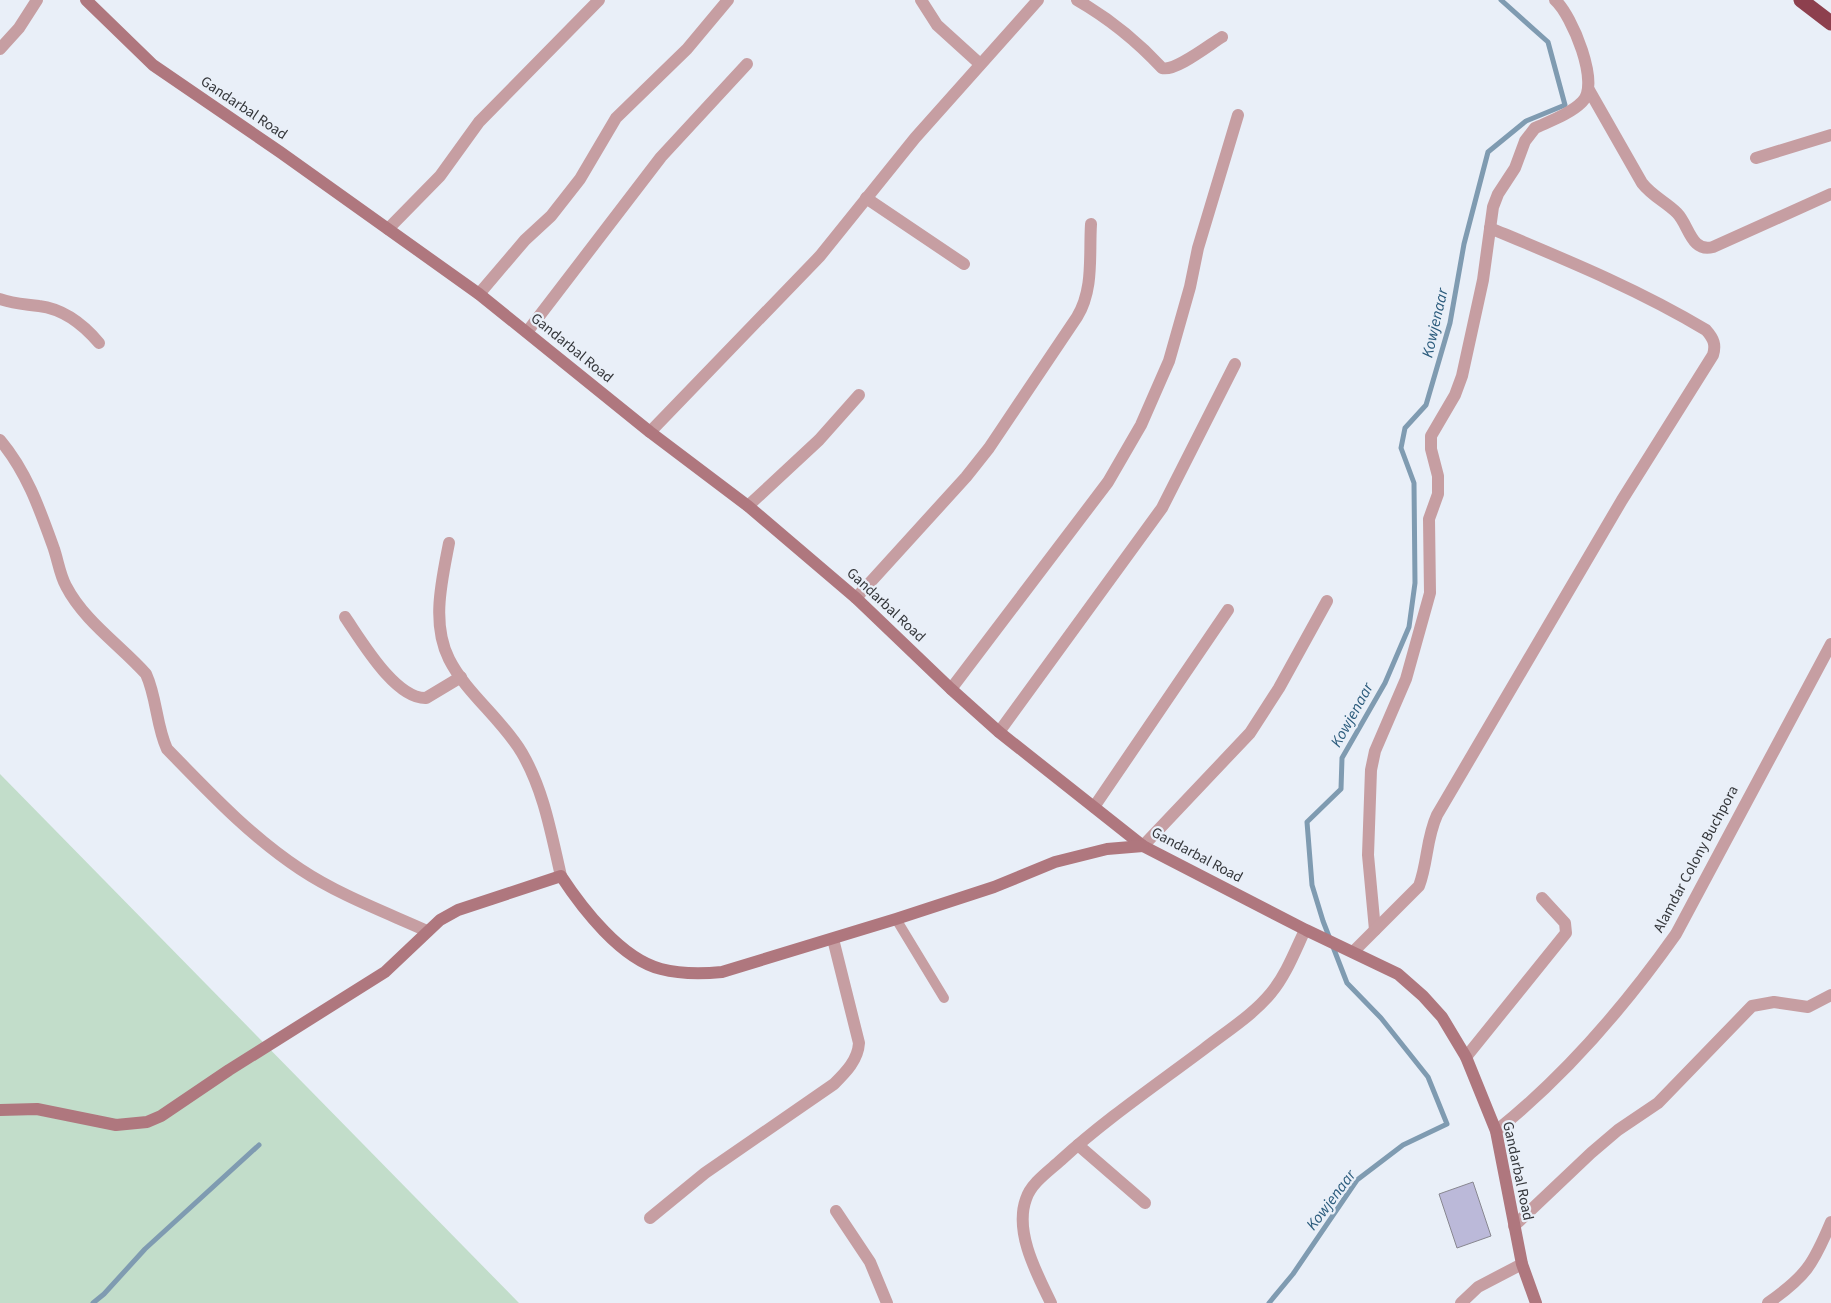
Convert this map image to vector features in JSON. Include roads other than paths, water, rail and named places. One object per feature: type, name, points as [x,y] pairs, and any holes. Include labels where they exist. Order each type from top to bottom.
[{"type":"highway","points":[[1801,0],[1831,24]]},
{"type":"street","points":[[0,49],[19,28],[37,0]]},
{"type":"street","name":"Gandarbal Road","points":[[86,0],[153,65],[479,294],[650,432],[748,506],[856,598],[951,690],[999,732],[1143,846],[1306,930],[1398,974],[1423,996],[1442,1016],[1466,1056],[1496,1131],[1522,1264],[1536,1303]]},
{"type":"street","points":[[388,229],[440,176],[479,122],[600,0]]},
{"type":"street","points":[[479,294],[525,240],[551,216],[580,179],[616,118],[687,49],[728,0]]},
{"type":"street","points":[[921,0],[937,25],[980,64]]},
{"type":"street","points":[[650,432],[820,256],[866,198],[980,64],[1038,0]]},
{"type":"street","points":[[1077,0],[1114,22],[1130,35],[1162,68],[1167,70],[1222,37]]},
{"type":"street","points":[[1375,930],[1368,855],[1371,770],[1375,750],[1406,679],[1430,593],[1430,519],[1438,494],[1438,476],[1431,449],[1431,436],[1455,395],[1462,376],[1483,280],[1493,207],[1498,194],[1515,168],[1529,134],[1535,128],[1584,101],[1589,90],[1589,78],[1570,19],[1555,0]]},
{"type":"street","points":[[527,332],[661,157],[747,64]]},
{"type":"street","points":[[1589,90],[1642,183],[1650,193],[1678,214],[1690,236],[1702,247],[1707,249],[1713,247],[1831,194]]},
{"type":"street","points":[[951,690],[1108,482],[1141,425],[1170,361],[1190,287],[1198,248],[1238,115]]},
{"type":"street","points":[[1756,158],[1831,135]]},
{"type":"street","points":[[866,198],[964,264]]},
{"type":"street","points":[[856,598],[972,470],[1086,303],[1090,287],[1091,224]]},
{"type":"street","points":[[1352,951],[1419,886],[1423,876],[1426,848],[1437,815],[1622,500],[1713,355],[1715,347],[1713,338],[1706,330],[1650,299],[1610,278],[1490,228]]},
{"type":"street","points":[[0,299],[19,305],[40,306],[68,315],[90,332],[99,343]]},
{"type":"street","points":[[999,732],[1162,508],[1235,364]]},
{"type":"street","points":[[748,506],[819,440],[859,395]]},
{"type":"street","points":[[0,440],[15,457],[39,506],[66,586],[91,620],[146,674],[150,684],[161,736],[168,749],[238,820],[300,869],[333,888],[427,931]]},
{"type":"street","points":[[449,543],[440,590],[441,627],[449,659],[461,677],[500,722],[521,752],[536,780],[544,801],[561,876],[584,911],[598,926],[641,960],[660,969],[699,974],[722,972],[833,939],[994,887],[1055,862],[1107,849],[1143,846],[1250,733],[1280,688],[1327,601]]},
{"type":"street","points":[[1094,807],[1228,610]]},
{"type":"street","points":[[345,616],[372,656],[410,696],[426,698],[461,677]]},
{"type":"street","name":"Alamdar Colony Buchpora","points":[[1496,1131],[1518,1113],[1592,1039],[1641,982],[1676,934],[1831,644]]},
{"type":"street","points":[[0,1110],[37,1109],[116,1125],[147,1122],[161,1116],[229,1070],[385,972],[440,920],[458,910],[561,876]]},
{"type":"street","points":[[1466,1056],[1566,933],[1565,923],[1542,898]]},
{"type":"street","points":[[1051,1303],[1024,1237],[1023,1215],[1026,1199],[1032,1186],[1078,1145],[1250,1014],[1271,993],[1284,975],[1306,930]]},
{"type":"street","points":[[650,1218],[705,1173],[834,1084],[847,1072],[855,1059],[860,1043],[833,939]]},
{"type":"street","points":[[1514,1226],[1590,1153],[1618,1130],[1658,1103],[1752,1006],[1774,1002],[1808,1008],[1831,995]]},
{"type":"street","points":[[1078,1145],[1145,1203]]},
{"type":"street","points":[[836,1211],[870,1262],[887,1303]]},
{"type":"street","points":[[1768,1303],[1800,1279],[1809,1269],[1831,1222]]},
{"type":"street","points":[[1461,1303],[1478,1288],[1522,1264]]},
{"type":"lane","points":[[896,919],[944,998]]},
{"type":"waterway","name":"Kowjenaar","points":[[1269,1303],[1293,1274],[1357,1180],[1403,1145],[1447,1124],[1428,1077],[1381,1018],[1347,983],[1323,921],[1312,885],[1307,822],[1341,789],[1342,758],[1385,683],[1409,627],[1415,583],[1414,483],[1401,448],[1405,428],[1426,405],[1450,323],[1464,244],[1488,152],[1526,121],[1565,105],[1548,42],[1501,0]]},
{"type":"waterway","points":[[93,1303],[104,1294],[145,1249],[259,1145]]}]
